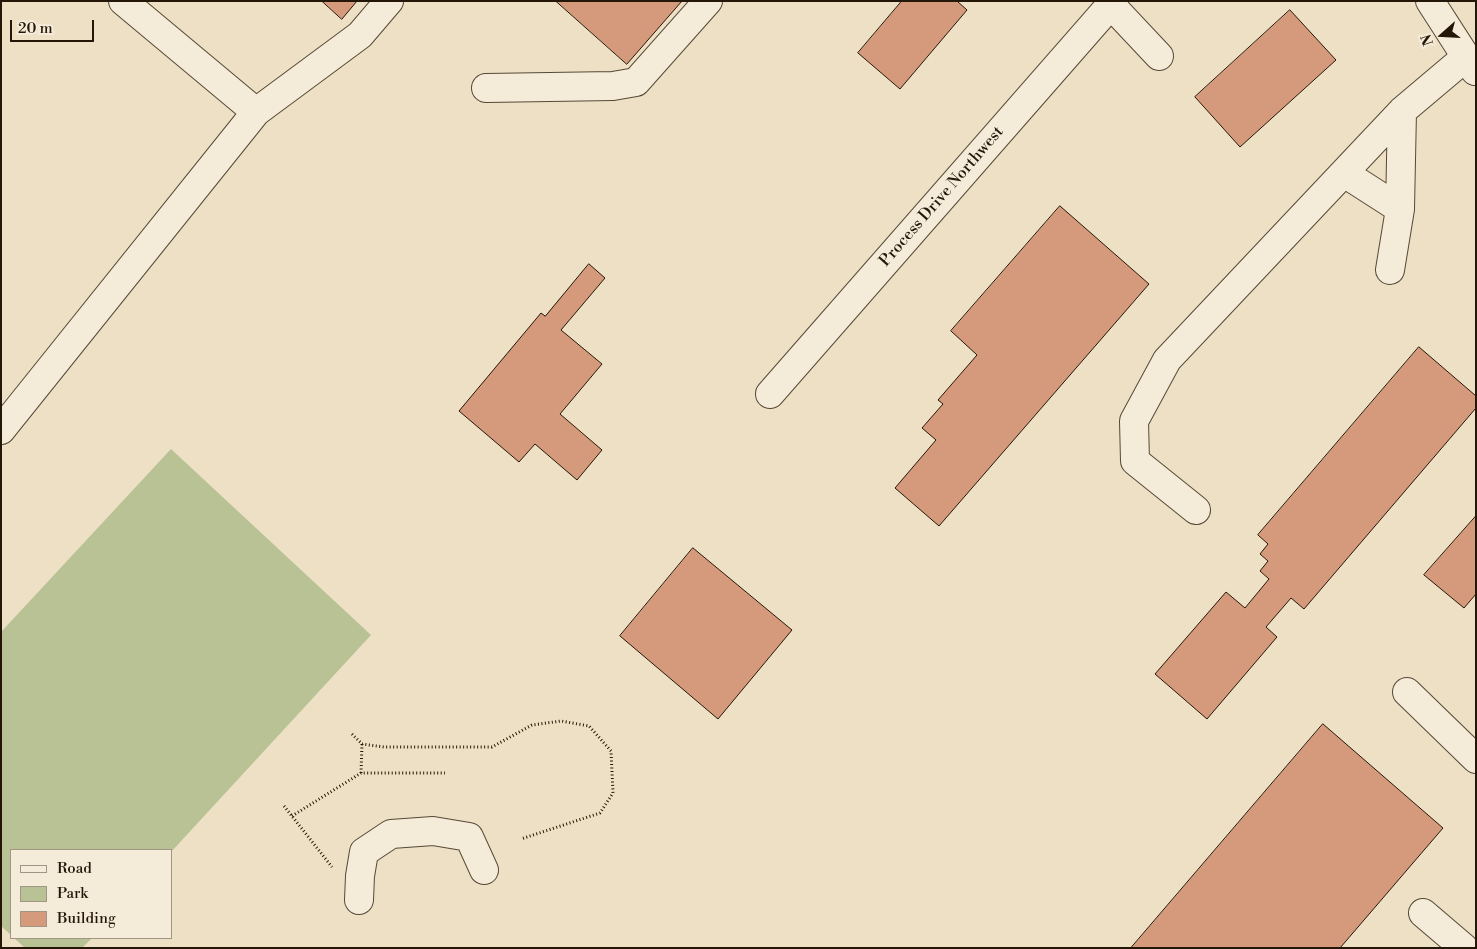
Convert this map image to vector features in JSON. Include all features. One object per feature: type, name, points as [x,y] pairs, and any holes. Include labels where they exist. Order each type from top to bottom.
[{"type":"street","points":[[123,1],[256,112]]},
{"type":"street","points":[[1,430],[256,112],[360,35],[389,1]]},
{"type":"street","points":[[486,88],[613,86],[636,82],[708,1]]},
{"type":"street","points":[[1196,510],[1135,461],[1134,421],[1167,360],[1344,172],[1402,111],[1471,65],[1430,1]]},
{"type":"street","points":[[1113,3],[1159,56]]},
{"type":"street","name":"Process Drive Northwest","points":[[770,394],[1113,3]]},
{"type":"street","points":[[1390,270],[1400,210],[1402,111]]},
{"type":"street","points":[[1344,172],[1400,210]]},
{"type":"street","points":[[1407,692],[1476,759]]},
{"type":"street","points":[[359,900],[364,852],[390,834],[433,831],[469,837],[484,870]]},
{"type":"street","points":[[1423,913],[1464,948]]},
{"type":"path","points":[[352,734],[362,744],[384,747],[492,748],[532,725],[561,721],[589,726],[611,750],[613,793],[600,814],[521,839]]},
{"type":"path","points":[[361,773],[362,744]]},
{"type":"path","points":[[292,816],[361,773],[374,771],[445,773]]},
{"type":"path","points":[[284,806],[338,874]]},
{"type":"green space","points":[[171,449],[371,635],[172,851],[172,849],[10,849],[10,934],[1,926],[1,632]]},
{"type":"green space","points":[[15,939],[91,939],[82,948],[25,948]]},
{"type":"building","points":[[322,1],[357,1],[342,19]]},
{"type":"building","points":[[556,1],[682,1],[627,64]]},
{"type":"building","points":[[902,1],[957,1],[967,10],[900,89],[858,53]]},
{"type":"building","points":[[1290,10],[1336,60],[1240,147],[1195,97]]},
{"type":"building","points":[[1060,206],[1149,284],[939,526],[895,488],[936,440],[922,428],[943,404],[938,400],[977,355],[951,331]]},
{"type":"building","points":[[589,264],[605,278],[561,330],[602,364],[560,414],[602,450],[577,480],[535,444],[519,462],[459,411],[541,313],[545,316]]},
{"type":"building","points":[[1419,347],[1476,396],[1476,408],[1304,609],[1291,598],[1266,627],[1277,637],[1207,719],[1155,674],[1226,592],[1245,608],[1269,579],[1260,571],[1268,561],[1260,554],[1268,544],[1258,535]]},
{"type":"building","points":[[1476,516],[1476,594],[1464,608],[1424,575]]},
{"type":"building","points":[[693,548],[792,630],[718,719],[620,636]]},
{"type":"building","points":[[1323,724],[1443,828],[1340,948],[1131,948]]}]
